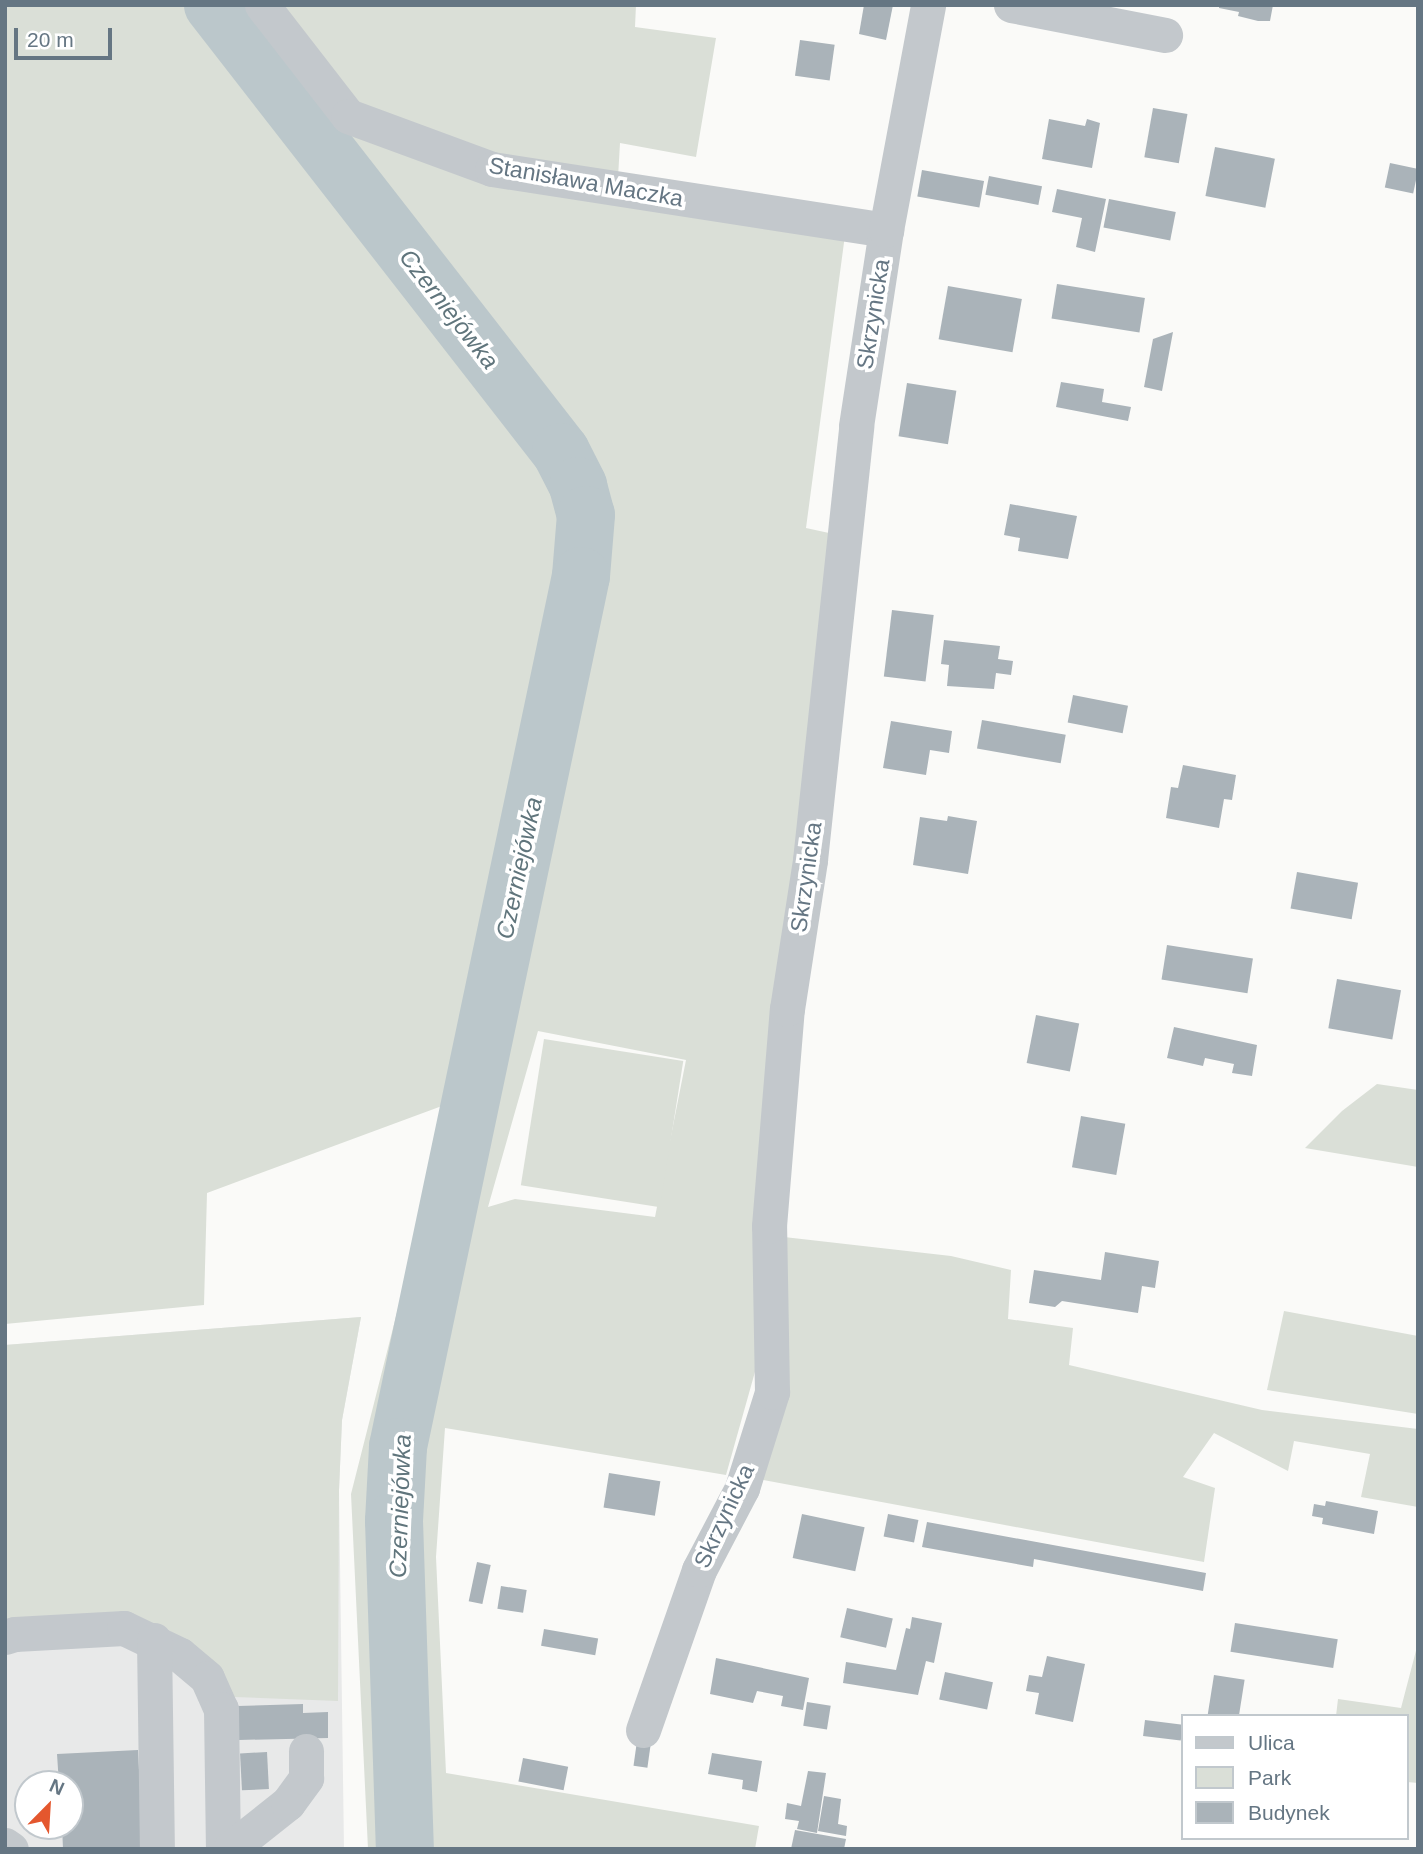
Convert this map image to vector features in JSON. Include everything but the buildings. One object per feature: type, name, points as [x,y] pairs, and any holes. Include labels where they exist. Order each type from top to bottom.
[{"type":"street","name":"Stanisława Maczka","points":[[262,5],[348,116],[492,169],[886,230]]},
{"type":"street","name":"Skrzynicka","points":[[643,1730],[699,1570],[742,1488],[772,1392],[769,1226],[787,1009],[810,860],[856,426],[886,230],[928,5]]},
{"type":"street","points":[[1011,5],[1165,35]]},
{"type":"street","points":[[5,1637],[15,1634],[124,1628],[154,1640],[180,1656],[207,1678],[221,1709],[223,1849]]},
{"type":"street","points":[[154,1640],[157,1849]]},
{"type":"street","points":[[230,1849],[288,1803],[306,1778],[306,1751]]},
{"type":"street","points":[[5,1845],[11,1849]]},
{"type":"shaded area","points":[[361,1317],[342,1420],[339,1490],[344,1849],[5,1849],[5,1345]]},
{"type":"green space","points":[[5,5],[636,5],[635,27],[716,38],[696,157],[620,143],[617,195],[845,235],[806,528],[829,533],[760,1354],[726,1475],[445,1428],[436,1557],[446,1773],[759,1826],[755,1849],[368,1849],[351,1494],[450,1103],[207,1193],[204,1305],[5,1324]],"holes":[[[538,1031],[686,1060],[655,1217],[515,1199],[488,1207]]]},
{"type":"green space","points":[[544,1039],[683,1061],[660,1207],[521,1185]]},
{"type":"green space","points":[[1377,1084],[1418,1090],[1418,1167],[1305,1148],[1342,1111]]},
{"type":"green space","points":[[784,1237],[951,1256],[1011,1270],[1008,1319],[1073,1328],[1069,1365],[1262,1410],[1418,1429],[1418,1507],[1361,1497],[1370,1454],[1294,1441],[1288,1471],[1214,1433],[1183,1477],[1215,1488],[1204,1562],[752,1478]]},
{"type":"green space","points":[[1284,1311],[1418,1336],[1418,1414],[1267,1390]]},
{"type":"green space","points":[[361,1317],[342,1420],[338,1701],[234,1697],[207,1657],[167,1629],[109,1619],[5,1626],[5,1345]]},
{"type":"green space","points":[[1418,1643],[1418,1783],[1409,1782],[1409,1714],[1336,1714],[1338,1699],[1401,1708]]},
{"type":"waterway","name":"Czerniejówka","points":[[213,5],[561,452],[578,486],[586,515],[581,576],[398,1447],[394,1521],[405,1849]]}]
